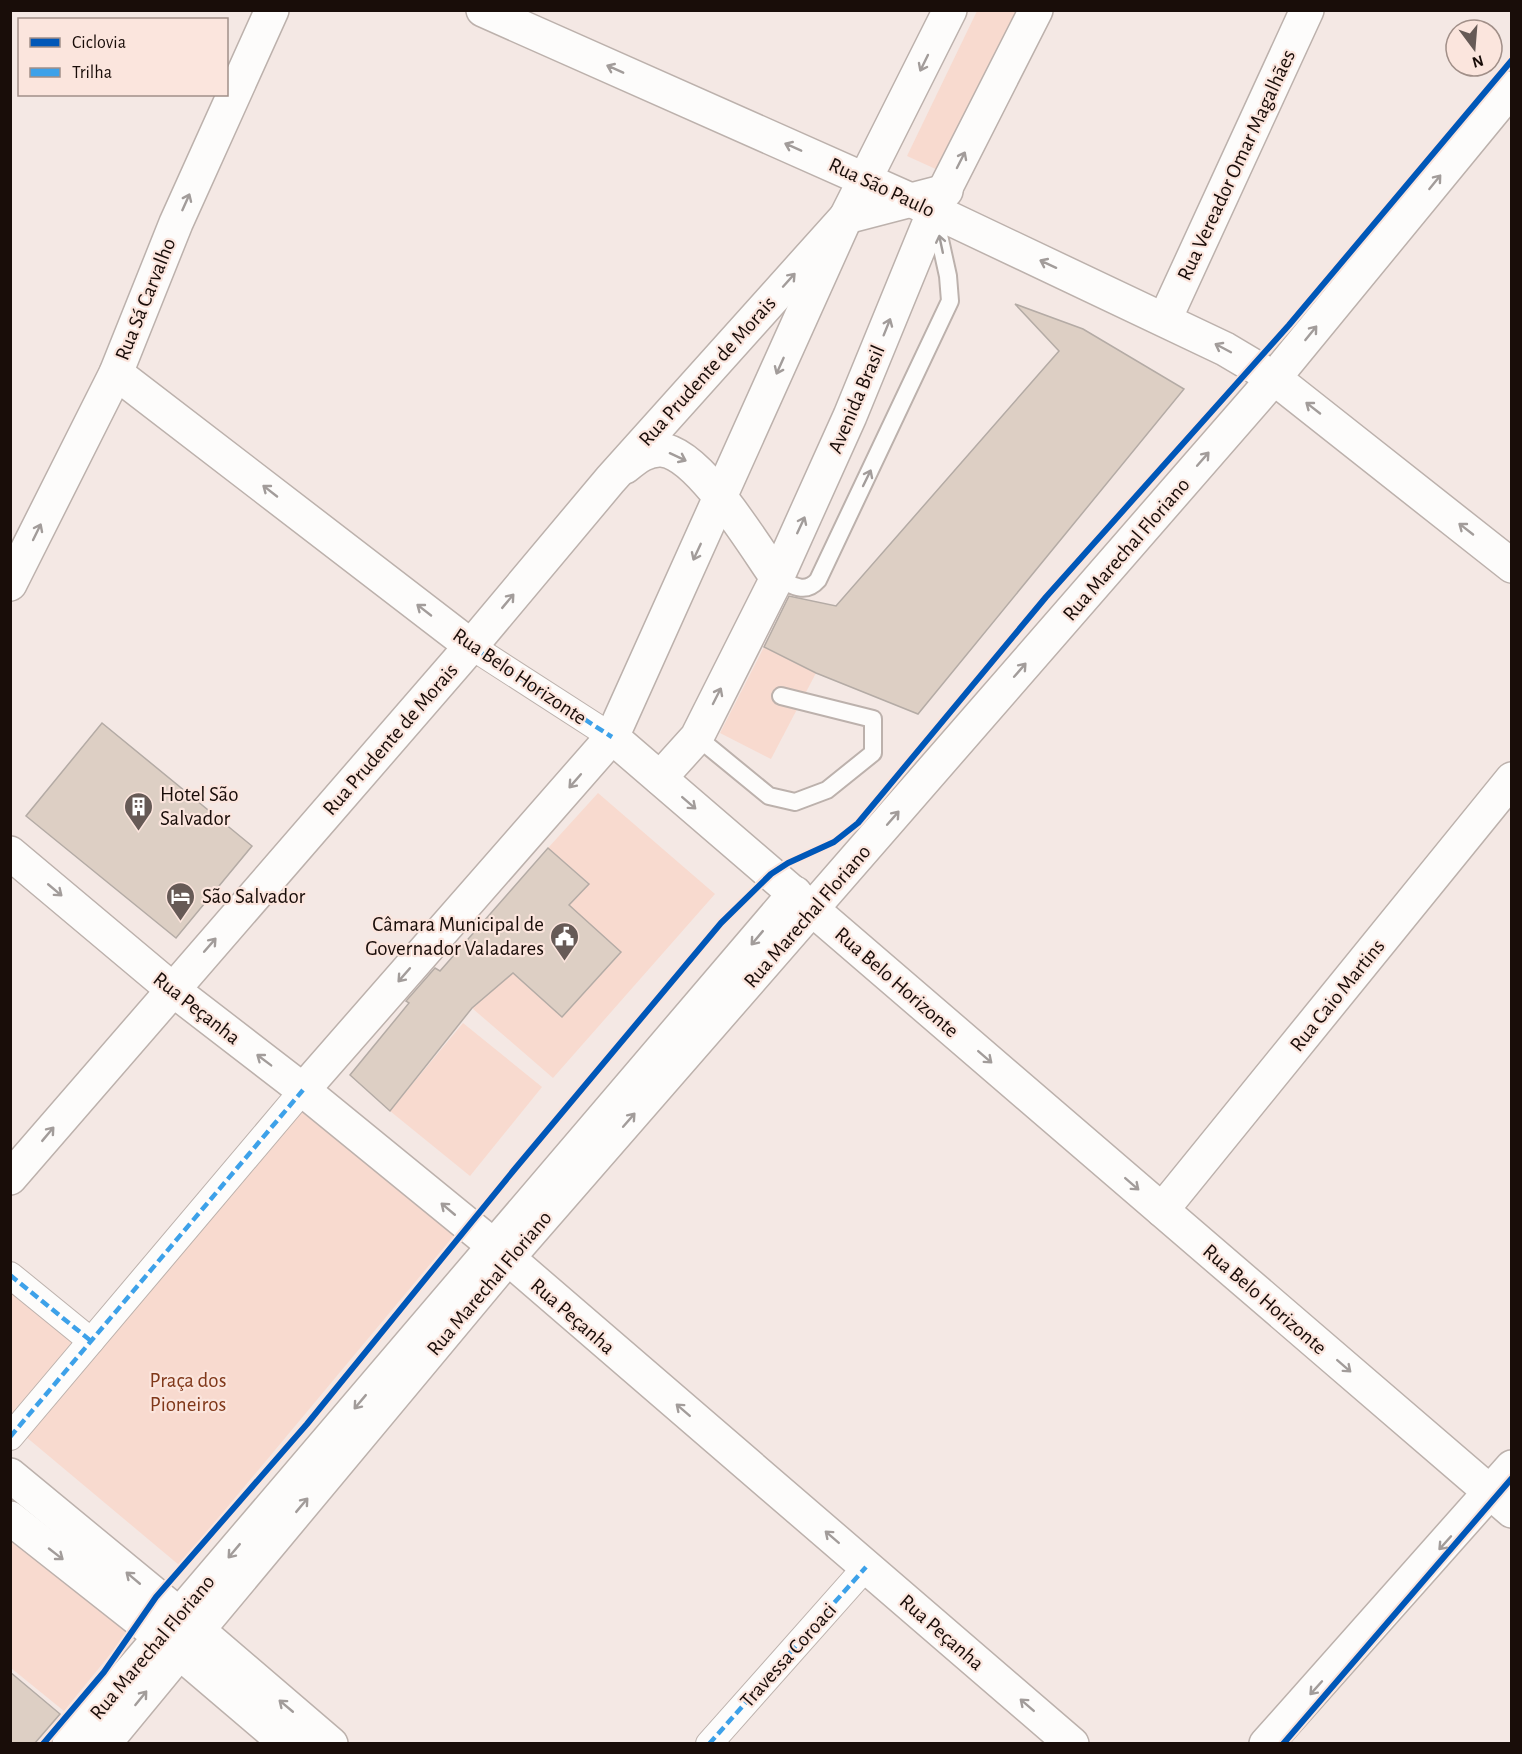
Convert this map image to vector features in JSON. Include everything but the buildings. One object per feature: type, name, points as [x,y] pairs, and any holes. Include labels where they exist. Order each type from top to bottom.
[{"type":"street","name":"Rua Sá Carvalho","points":[[10,585],[116,373],[176,223],[272,10]]},
{"type":"street","name":"Rua São Paulo","points":[[483,10],[866,180],[931,201],[1165,319],[1274,378],[1512,566]]},
{"type":"street","points":[[10,1437],[303,1090],[612,737],[846,217],[950,10]]},
{"type":"street","name":"Avenida Brasil","points":[[660,778],[696,737],[777,578],[850,416],[931,201],[1036,10]]},
{"type":"street","name":"Rua Vereador Omar Magalhães","points":[[1165,319],[1307,10]]},
{"type":"street","name":"Rua Marechal Floriano","points":[[69,1743],[179,1634],[501,1253],[804,901],[1274,378],[1512,88]]},
{"type":"street","points":[[846,217],[931,201]]},
{"type":"street","name":"Rua Prudente de Morais","points":[[10,1178],[471,646],[610,480],[846,217]]},
{"type":"street","name":"Rua Belo Horizonte","points":[[116,373],[471,646],[612,737],[1501,1502]]},
{"type":"street","points":[[610,480],[640,454],[661,450],[686,460],[721,498],[777,578]]},
{"type":"street","name":"Rua Caio Martins","points":[[1162,1210],[1512,779]]},
{"type":"street","name":"Rua Peçanha","points":[[10,853],[172,989],[303,1090],[501,1253],[1072,1743]]},
{"type":"street","points":[[10,1275],[91,1341]]},
{"type":"street","points":[[1266,1743],[1501,1502],[1512,1467]]},
{"type":"street","points":[[10,1475],[179,1634],[287,1743]]},
{"type":"street","points":[[10,1518],[179,1634],[331,1743]]},
{"type":"street","name":"Travessa Coroaci","points":[[709,1743],[866,1567]]},
{"type":"street","name":"Rua Marechal Floriano","points":[[104,1743],[179,1634]]},
{"type":"lane","points":[[777,578],[798,589],[806,588],[818,580],[950,301],[948,276],[931,201]]},
{"type":"lane","points":[[696,737],[769,796],[795,802],[827,790],[873,753],[873,719],[781,696]]},
{"type":"green space","points":[[977,11],[1016,11],[940,171],[907,156]]},
{"type":"green space","points":[[764,647],[816,673],[771,759],[720,733]]},
{"type":"green space","points":[[598,793],[715,894],[553,1078],[472,1008],[509,969],[562,1017],[621,953],[569,905],[589,883],[548,848]]},
{"type":"green space","points":[[463,1023],[542,1087],[470,1176],[390,1111]]},
{"type":"green space","name":"Praça dos Pioneiros","points":[[303,1091],[462,1226],[179,1565],[19,1431]]},
{"type":"green space","points":[[11,1283],[83,1343],[11,1428]]},
{"type":"green space","points":[[10,1534],[130,1630],[64,1711],[11,1668]]},
{"type":"marked path","points":[[471,646],[612,737]]},
{"type":"marked path","points":[[10,1437],[303,1090]]},
{"type":"marked path","points":[[10,1275],[91,1341]]},
{"type":"marked path","points":[[709,1744],[866,1567]]},
{"type":"cycle path","points":[[43,1744],[104,1672],[156,1597],[307,1424],[514,1170],[721,923],[771,874],[788,863],[834,842],[858,823],[1046,597],[1289,325],[1512,60]]},
{"type":"cycle path","points":[[1283,1744],[1512,1478]]},
{"type":"place","name":"Hotel São Salvador","points":[[139,832]]},
{"type":"place","name":"São Salvador","points":[[181,922]]},
{"type":"place","name":"Câmara Municipal de Governador Valadares","points":[[565,962]]}]
